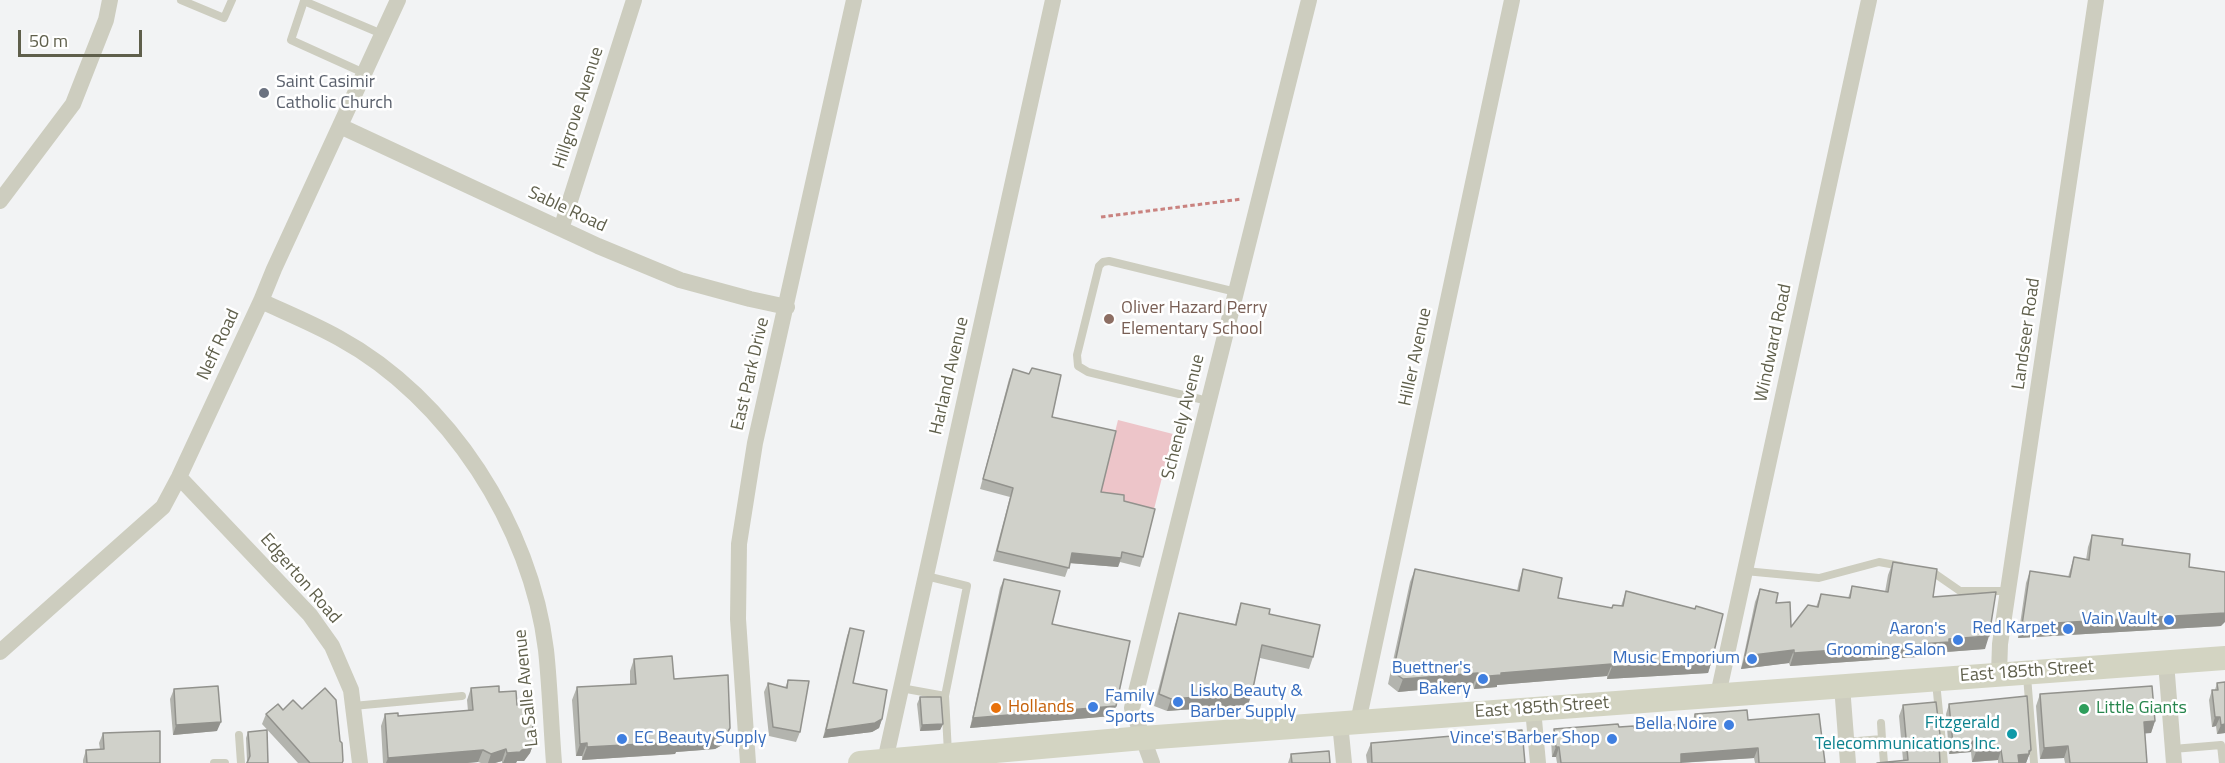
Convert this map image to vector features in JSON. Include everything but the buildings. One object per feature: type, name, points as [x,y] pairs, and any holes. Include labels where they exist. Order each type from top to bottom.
[{"type":"street","points":[[0,201],[73,104],[106,20],[110,0]]},
{"type":"street","name":"Neff Road","points":[[0,652],[162,507],[179,477],[261,301],[398,0]]},
{"type":"street","name":"Hillgrove Avenue","points":[[561,229],[634,0]]},
{"type":"street","name":"East Park Drive","points":[[748,763],[738,619],[739,544],[755,443],[854,0]]},
{"type":"street","name":"Harland Avenue","points":[[885,761],[1053,0]]},
{"type":"street","name":"Schenely Avenue","points":[[1152,763],[1132,708],[1309,0]]},
{"type":"street","name":"Hiller Avenue","points":[[1344,763],[1349,722],[1512,0]]},
{"type":"street","name":"Windward Road","points":[[1718,695],[1869,0]]},
{"type":"street","name":"Landseer Road","points":[[1999,674],[2000,644],[2096,0]]},
{"type":"street","name":"Sable Road","points":[[340,126],[561,229],[680,280],[787,307]]},
{"type":"street","name":"La Salle Avenue","points":[[261,301],[340,338],[384,368],[422,401],[475,463],[498,502],[524,561],[536,602],[546,648],[554,763]]},
{"type":"street","name":"Edgerton Road","points":[[179,477],[310,615],[332,646],[351,690],[360,763]]},
{"type":"street","name":"East 185th Street","points":[[860,763],[954,759],[1143,738],[1349,722],[2225,658]]},
{"type":"street","points":[[2166,662],[2174,756]]},
{"type":"street","points":[[1842,686],[1848,763]]},
{"type":"street","points":[[1533,709],[1538,763]]},
{"type":"lane","points":[[181,0],[224,18],[232,0]]},
{"type":"lane","points":[[364,73],[291,40],[304,1],[382,34]]},
{"type":"lane","points":[[1208,401],[1088,372],[1078,366],[1077,355],[1099,266],[1109,261],[1236,292]]},
{"type":"lane","points":[[1745,571],[1819,578],[1879,562],[1912,569]]},
{"type":"lane","points":[[1923,571],[1934,573],[1960,591],[2008,591]]},
{"type":"lane","points":[[926,576],[967,586],[945,696],[954,759]]},
{"type":"lane","points":[[2026,672],[2034,763]]},
{"type":"lane","points":[[1935,679],[1944,763]]},
{"type":"lane","points":[[901,688],[945,696]]},
{"type":"lane","points":[[353,706],[462,696]]},
{"type":"lane","points":[[1881,723],[1884,763]]},
{"type":"lane","points":[[239,735],[241,763]]},
{"type":"lane","points":[[1846,742],[1882,739]]},
{"type":"lane","points":[[2174,756],[2221,745],[2223,763]]},
{"type":"lane","points":[[214,763],[225,763]]},
{"type":"path","points":[[1101,217],[1244,199]]},
{"type":"shaded area","points":[[1118,420],[1173,434],[1152,517],[1098,501]]},
{"type":"place","name":"Saint Casimir Catholic Church","points":[[264,93]]},
{"type":"place","name":"Oliver Hazard Perry Elementary School","points":[[1109,319]]},
{"type":"place","name":"Vain Vault","points":[[2169,620]]},
{"type":"place","name":"Red Karpet","points":[[2068,629]]},
{"type":"place","name":"Aaron's Grooming Salon","points":[[1958,640]]},
{"type":"place","name":"Music Emporium","points":[[1752,659]]},
{"type":"place","name":"Buettner's Bakery","points":[[1483,679]]},
{"type":"place","name":"Lisko Beauty & Barber Supply","points":[[1178,702]]},
{"type":"place","name":"Family Sports","points":[[1093,707]]},
{"type":"place","name":"Hollands","points":[[996,708]]},
{"type":"place","name":"Little Giants","points":[[2084,709]]},
{"type":"place","name":"Bella Noire","points":[[1729,725]]},
{"type":"place","name":"Fitzgerald Telecommunications Inc.","points":[[2012,734]]},
{"type":"place","name":"EC Beauty Supply","points":[[622,739]]},
{"type":"place","name":"Vince's Barber Shop","points":[[1612,739]]}]
